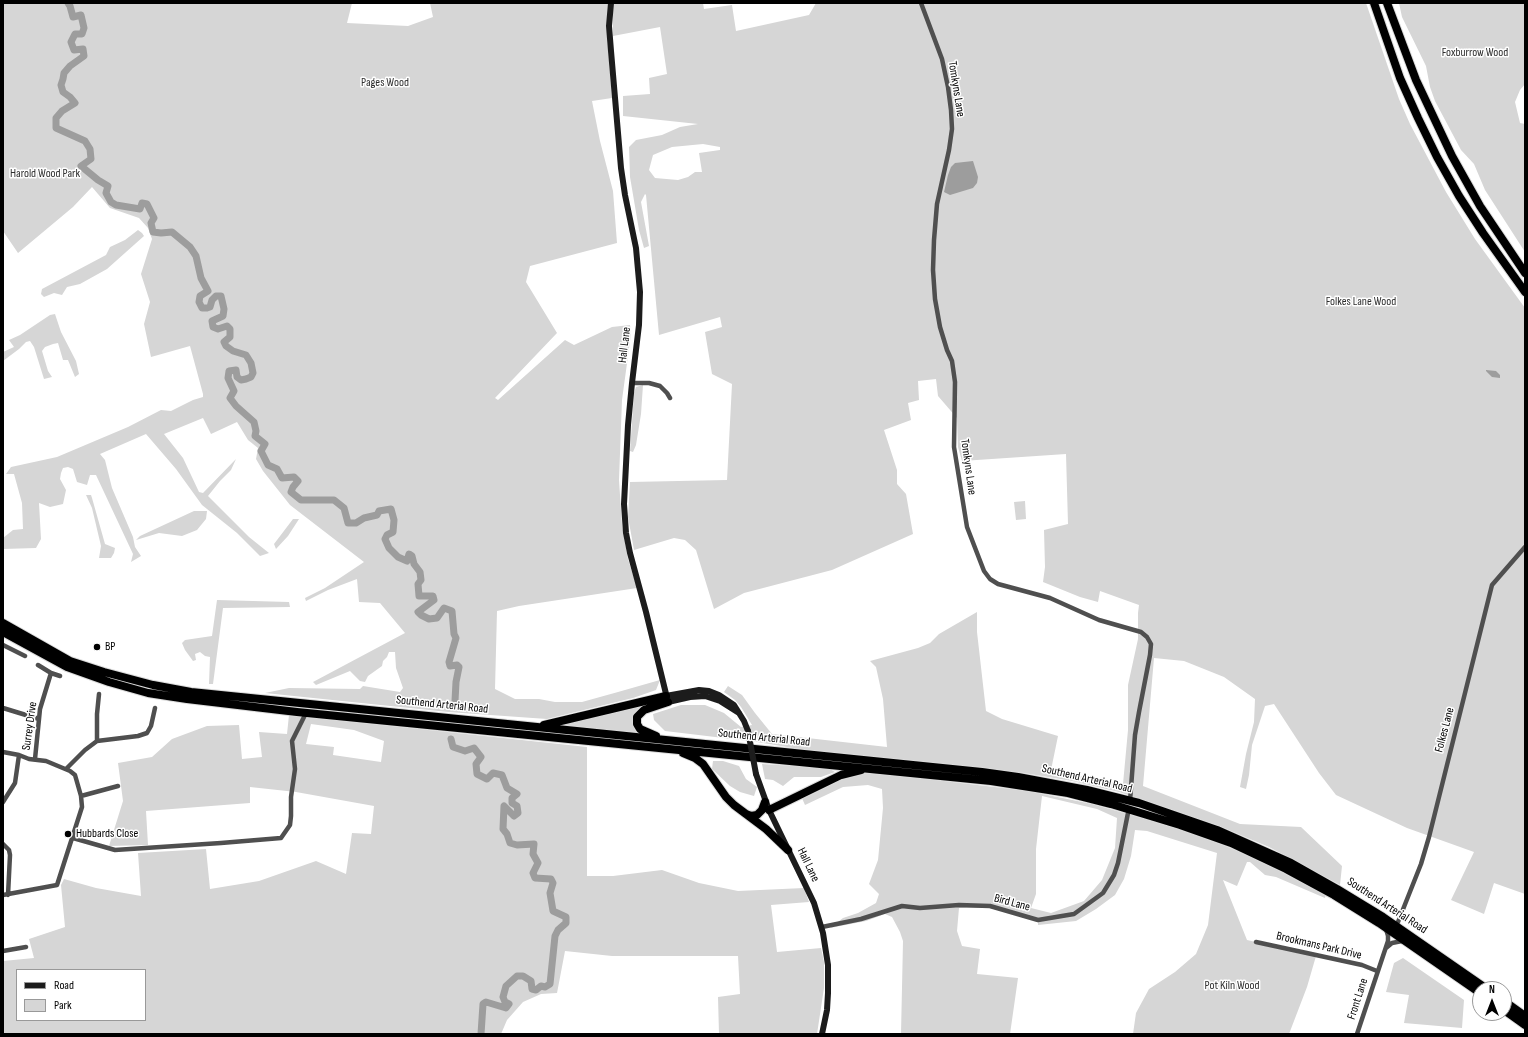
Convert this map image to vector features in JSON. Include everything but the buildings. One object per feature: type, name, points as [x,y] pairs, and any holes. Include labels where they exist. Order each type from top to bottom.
[{"type":"highway","points":[[1374,3],[1400,78],[1437,157],[1470,214],[1525,292]]},
{"type":"highway","points":[[1387,3],[1416,80],[1452,156],[1484,212],[1525,273]]},
{"type":"highway","name":"Southend Arterial Road","points":[[3,623],[70,661],[152,685],[191,692],[1018,777],[1087,790],[1217,830],[1267,851],[1337,888],[1395,925],[1476,981]]},
{"type":"highway","name":"Southend Arterial Road","points":[[3,632],[67,667],[109,682],[148,693],[187,699],[306,713],[991,781],[1030,786],[1130,804],[1231,844],[1310,882],[1379,923],[1472,988]]},
{"type":"highway","points":[[526,726],[558,722],[667,699]]},
{"type":"highway","points":[[667,699],[640,712],[636,720],[638,727],[652,735],[704,745]]},
{"type":"highway","points":[[657,747],[690,755],[699,760],[711,773],[726,797],[744,813],[766,829],[788,850]]},
{"type":"highway","points":[[769,810],[841,774],[872,769]]},
{"type":"highway","points":[[744,813],[750,816],[757,815],[762,810],[765,802]]},
{"type":"highway","points":[[1512,1007],[1525,1016]]},
{"type":"highway","points":[[1512,1016],[1525,1025]]},
{"type":"street","name":"Hall Lane","points":[[611,3],[609,26],[610,45],[621,168],[626,203],[636,248],[640,292],[639,325],[632,383],[624,504],[626,533],[667,699],[678,693],[699,690],[714,693],[724,697],[734,705],[748,731],[756,774],[765,802],[814,903],[822,927],[828,965],[827,1010],[822,1034]]},
{"type":"street","name":"Tomkyns Lane","points":[[922,3],[942,59],[951,110],[952,128],[949,150],[937,204],[933,270],[935,299],[940,327],[952,361],[955,382],[954,447],[967,527],[984,571],[990,579],[998,584],[1050,598],[1099,620],[1141,632],[1147,637],[1151,644],[1150,655],[1139,712],[1133,760],[1130,804]]},
{"type":"street","points":[[632,383],[649,383],[660,386],[670,398]]},
{"type":"street","name":"Folkes Lane","points":[[1395,925],[1398,922],[1421,864],[1429,837],[1492,585],[1525,547]]},
{"type":"street","points":[[3,645],[25,656]]},
{"type":"street","points":[[38,665],[60,676]]},
{"type":"street","name":"Surrey Drive","points":[[35,759],[40,709],[51,672]]},
{"type":"street","points":[[664,687],[670,692],[678,693]]},
{"type":"street","points":[[97,741],[96,714],[99,694]]},
{"type":"street","points":[[667,699],[705,696],[720,701],[739,713]]},
{"type":"street","points":[[3,708],[39,719]]},
{"type":"street","points":[[66,769],[80,754],[97,741],[138,736],[147,733],[151,726],[155,708]]},
{"type":"street","points":[[72,838],[115,850],[281,838],[290,824],[291,816],[291,797],[295,770],[292,741],[306,713]]},
{"type":"street","points":[[3,752],[57,765],[75,774],[81,796],[81,810],[58,885],[6,895],[10,855],[3,844]]},
{"type":"street","points":[[4,800],[15,783],[19,755]]},
{"type":"street","points":[[81,796],[118,786]]},
{"type":"street","name":"Bird Lane","points":[[822,927],[861,919],[902,906],[920,908],[959,905],[990,906],[1038,920],[1074,914],[1103,893],[1114,875],[1118,863],[1130,804]]},
{"type":"street","name":"Front Lane","points":[[1357,1034],[1388,938],[1388,933],[1379,923]]},
{"type":"street","points":[[1386,948],[1396,941],[1407,942]]},
{"type":"street","name":"Brookmans Park Drive","points":[[1256,942],[1362,965],[1378,971]]},
{"type":"street","points":[[3,951],[26,947]]},
{"type":"green space","points":[[3,3],[352,3],[347,23],[408,26],[433,17],[430,3],[608,3],[607,35],[612,98],[592,101],[600,141],[613,191],[617,243],[530,266],[526,282],[557,333],[495,398],[498,400],[565,340],[574,345],[612,327],[630,325],[631,334],[622,400],[619,480],[622,525],[628,559],[637,588],[519,606],[497,611],[495,689],[515,699],[539,699],[555,702],[582,702],[660,680],[656,690],[633,698],[547,719],[448,712],[265,693],[289,688],[360,689],[363,686],[400,692],[403,688],[396,668],[395,652],[389,652],[383,661],[382,666],[368,676],[365,682],[360,681],[350,671],[316,685],[313,682],[405,633],[380,603],[359,602],[357,579],[328,590],[306,601],[305,598],[325,588],[364,562],[290,505],[263,471],[256,459],[258,448],[248,440],[237,422],[211,434],[203,418],[164,434],[183,458],[199,492],[203,493],[236,459],[231,470],[208,496],[249,537],[269,553],[260,556],[237,533],[202,505],[176,469],[146,434],[100,454],[105,460],[112,488],[133,537],[135,547],[141,556],[131,562],[133,554],[96,475],[90,475],[87,485],[77,482],[73,469],[68,467],[63,468],[60,479],[66,490],[63,504],[50,507],[39,503],[41,539],[36,548],[3,549],[3,538],[13,530],[23,529],[22,503],[14,474],[6,474],[11,467],[57,457],[128,427],[161,410],[171,411],[193,400],[203,397],[203,394],[190,346],[151,357],[144,324],[150,302],[141,274],[152,239],[148,228],[139,218],[110,208],[92,187],[73,207],[18,253],[3,231]]},
{"type":"green space","name":"Folkes Lane Wood","points":[[613,3],[703,3],[704,9],[732,5],[736,31],[809,15],[816,3],[1366,3],[1399,99],[1410,124],[1446,192],[1475,239],[1525,308],[1525,894],[1494,883],[1484,914],[1451,900],[1474,852],[1407,828],[1336,795],[1319,773],[1274,704],[1265,706],[1252,745],[1246,789],[1240,787],[1254,722],[1255,699],[1224,677],[1184,661],[1154,658],[1143,786],[1240,824],[1301,827],[1342,866],[1340,885],[1269,847],[1219,826],[1119,792],[1072,781],[1024,773],[805,750],[757,742],[665,731],[654,720],[653,714],[681,705],[705,705],[724,713],[741,727],[752,725],[741,707],[735,700],[724,692],[728,686],[742,695],[772,734],[887,747],[883,699],[876,667],[870,661],[918,648],[930,643],[939,634],[977,612],[977,632],[986,711],[1002,719],[1058,736],[1051,770],[1123,784],[1128,730],[1128,685],[1138,639],[1139,605],[1100,591],[1098,602],[1080,597],[1043,582],[1045,567],[1044,530],[1068,524],[1066,454],[962,461],[958,447],[957,418],[938,396],[936,379],[918,381],[919,400],[908,403],[911,420],[884,430],[897,470],[897,484],[906,494],[913,534],[832,570],[744,593],[714,609],[696,550],[685,540],[674,538],[634,550],[628,517],[630,482],[727,480],[732,384],[712,374],[705,332],[722,327],[720,317],[659,335],[646,195],[645,194],[641,202],[649,246],[644,248],[639,230],[630,177],[629,147],[636,140],[662,135],[680,127],[698,124],[623,116],[623,96],[650,94],[649,78],[667,74],[660,27],[613,36]],"holes":[[[703,144],[720,147],[720,150],[699,153],[702,172],[695,172],[688,177],[678,180],[655,178],[649,170],[653,155],[672,147]]]},
{"type":"green space","name":"Foxburrow Wood","points":[[1399,3],[1525,3],[1525,84],[1520,90],[1515,102],[1520,123],[1525,124],[1525,252],[1485,190],[1474,164],[1461,150],[1435,101],[1430,87],[1426,66],[1402,17]]},
{"type":"green space","points":[[138,230],[144,236],[107,269],[80,284],[67,287],[62,295],[54,293],[44,297],[41,294],[42,289],[106,255],[110,247],[125,240]]},
{"type":"green space","points":[[55,314],[61,332],[76,361],[79,374],[75,377],[68,360],[63,360],[58,343],[45,347],[42,351],[48,371],[52,377],[44,379],[34,347],[30,341],[26,342],[3,361],[3,352],[14,347],[9,340],[20,335],[50,315]]},
{"type":"green space","points":[[643,385],[641,414],[636,445],[633,452],[630,451],[634,393],[636,387]]},
{"type":"green space","points":[[86,495],[91,495],[105,544],[115,548],[111,558],[99,558],[101,546],[92,508]]},
{"type":"green space","points":[[1025,501],[1026,519],[1016,520],[1014,502]]},
{"type":"green space","points":[[194,511],[207,511],[206,519],[197,530],[182,536],[159,533],[136,540],[140,536]]},
{"type":"green space","points":[[293,519],[299,519],[288,536],[276,549],[274,544]]},
{"type":"green space","points":[[217,600],[289,602],[290,607],[223,608],[213,684],[209,684],[210,657],[205,656],[200,652],[195,654],[196,660],[193,661],[182,643],[185,640],[212,636]]},
{"type":"green space","points":[[651,702],[639,708],[632,719],[635,730],[645,736],[553,726]]},
{"type":"green space","points":[[289,715],[587,747],[587,876],[613,876],[662,870],[699,883],[738,891],[804,888],[809,902],[771,905],[777,952],[821,948],[824,962],[824,988],[817,1034],[719,1034],[718,997],[740,994],[738,956],[612,956],[565,951],[557,993],[541,994],[523,1002],[507,1020],[501,1034],[3,1034],[3,961],[34,958],[29,939],[65,927],[61,885],[64,879],[96,888],[141,896],[138,853],[206,849],[210,889],[259,881],[316,861],[346,874],[352,833],[371,834],[374,806],[296,792],[250,787],[250,803],[146,811],[148,845],[109,846],[123,801],[118,763],[152,757],[172,739],[207,726],[239,725],[242,759],[262,757],[259,732],[287,734]],"holes":[[[311,724],[354,730],[384,741],[381,762],[333,755],[334,747],[306,744]]]},
{"type":"green space","points":[[713,761],[723,761],[739,766],[746,779],[757,787],[754,796],[740,792],[730,786],[712,769]]},
{"type":"green space","points":[[762,764],[828,768],[835,772],[821,777],[794,777],[783,786],[773,780],[765,779]]},
{"type":"green space","name":"Pot Kiln Wood","points":[[868,772],[1028,791],[1092,804],[1177,828],[1218,843],[1265,862],[1326,893],[1325,898],[1276,877],[1265,875],[1250,862],[1247,862],[1237,886],[1223,880],[1247,940],[1316,956],[1307,987],[1289,1034],[1133,1034],[1136,1013],[1149,989],[1175,972],[1196,954],[1208,925],[1217,853],[1147,831],[1135,830],[1131,856],[1124,879],[1115,895],[1076,921],[1038,925],[1038,920],[990,908],[959,908],[957,931],[962,946],[980,949],[977,974],[1018,978],[1010,1034],[901,1034],[903,941],[892,917],[885,914],[866,921],[830,928],[843,918],[858,913],[876,903],[879,894],[869,884],[878,860],[883,808],[882,789],[868,785],[843,787],[805,805],[801,796],[825,785],[858,773]],"holes":[[[1042,796],[1097,809],[1117,818],[1115,848],[1102,880],[1084,901],[1051,913],[1031,908],[1036,894],[1036,849]]]},
{"type":"green space","points":[[1403,958],[1464,1000],[1462,1028],[1404,1023],[1409,995],[1386,992],[1394,963]]},
{"type":"shaded area","points":[[973,161],[978,177],[977,183],[973,188],[950,195],[944,192],[951,167],[955,163]]},
{"type":"shaded area","points":[[1486,370],[1496,371],[1500,375],[1500,378],[1492,377]]},
{"type":"waterway","points":[[68,3],[73,17],[81,15],[84,28],[82,34],[75,34],[71,42],[74,50],[83,49],[84,56],[70,66],[64,73],[61,85],[63,92],[75,103],[62,111],[56,118],[56,128],[85,141],[90,149],[91,159],[81,166],[108,186],[106,193],[111,202],[116,205],[140,209],[142,203],[147,204],[154,218],[151,223],[153,232],[172,232],[190,247],[196,256],[201,278],[208,291],[200,296],[199,302],[202,308],[210,307],[212,300],[216,296],[221,296],[224,309],[223,316],[212,321],[213,327],[218,329],[227,326],[230,329],[230,337],[224,342],[226,346],[233,351],[246,355],[251,363],[253,373],[251,377],[246,379],[241,380],[237,377],[236,370],[229,371],[228,378],[234,391],[230,398],[236,406],[254,422],[256,431],[255,436],[265,444],[261,451],[268,465],[277,469],[282,478],[294,477],[298,481],[291,492],[301,500],[334,500],[344,508],[348,523],[356,523],[364,518],[377,515],[379,511],[391,509],[394,520],[393,532],[387,535],[385,539],[389,548],[398,557],[407,561],[409,554],[412,556],[414,564],[420,572],[421,580],[418,584],[419,596],[433,596],[434,600],[418,612],[429,619],[437,618],[444,608],[452,611],[454,634],[456,638],[449,662],[450,666],[457,665],[459,667],[456,682],[455,701]]},
{"type":"waterway","points":[[451,739],[453,747],[465,751],[474,748],[481,757],[476,764],[477,774],[487,779],[493,773],[502,775],[507,788],[517,794],[512,798],[512,803],[517,806],[518,813],[514,816],[504,806],[503,829],[507,834],[510,843],[517,845],[534,844],[533,854],[538,863],[533,873],[535,878],[551,879],[553,883],[550,893],[553,911],[566,917],[566,923],[558,930],[555,936],[550,984],[545,987],[541,986],[536,990],[532,989],[531,981],[523,976],[517,976],[506,986],[503,997],[505,1002],[509,1004],[506,1008],[486,1002],[483,1004],[481,1034]]},
{"type":"place","name":"BP","points":[[97,647]]},
{"type":"place","name":"Hubbards Close","points":[[68,834]]},
{"type":"park label","name":"Pages Wood","points":[[385,83]]},
{"type":"park label","name":"Harold Wood Park","points":[[45,174]]}]
